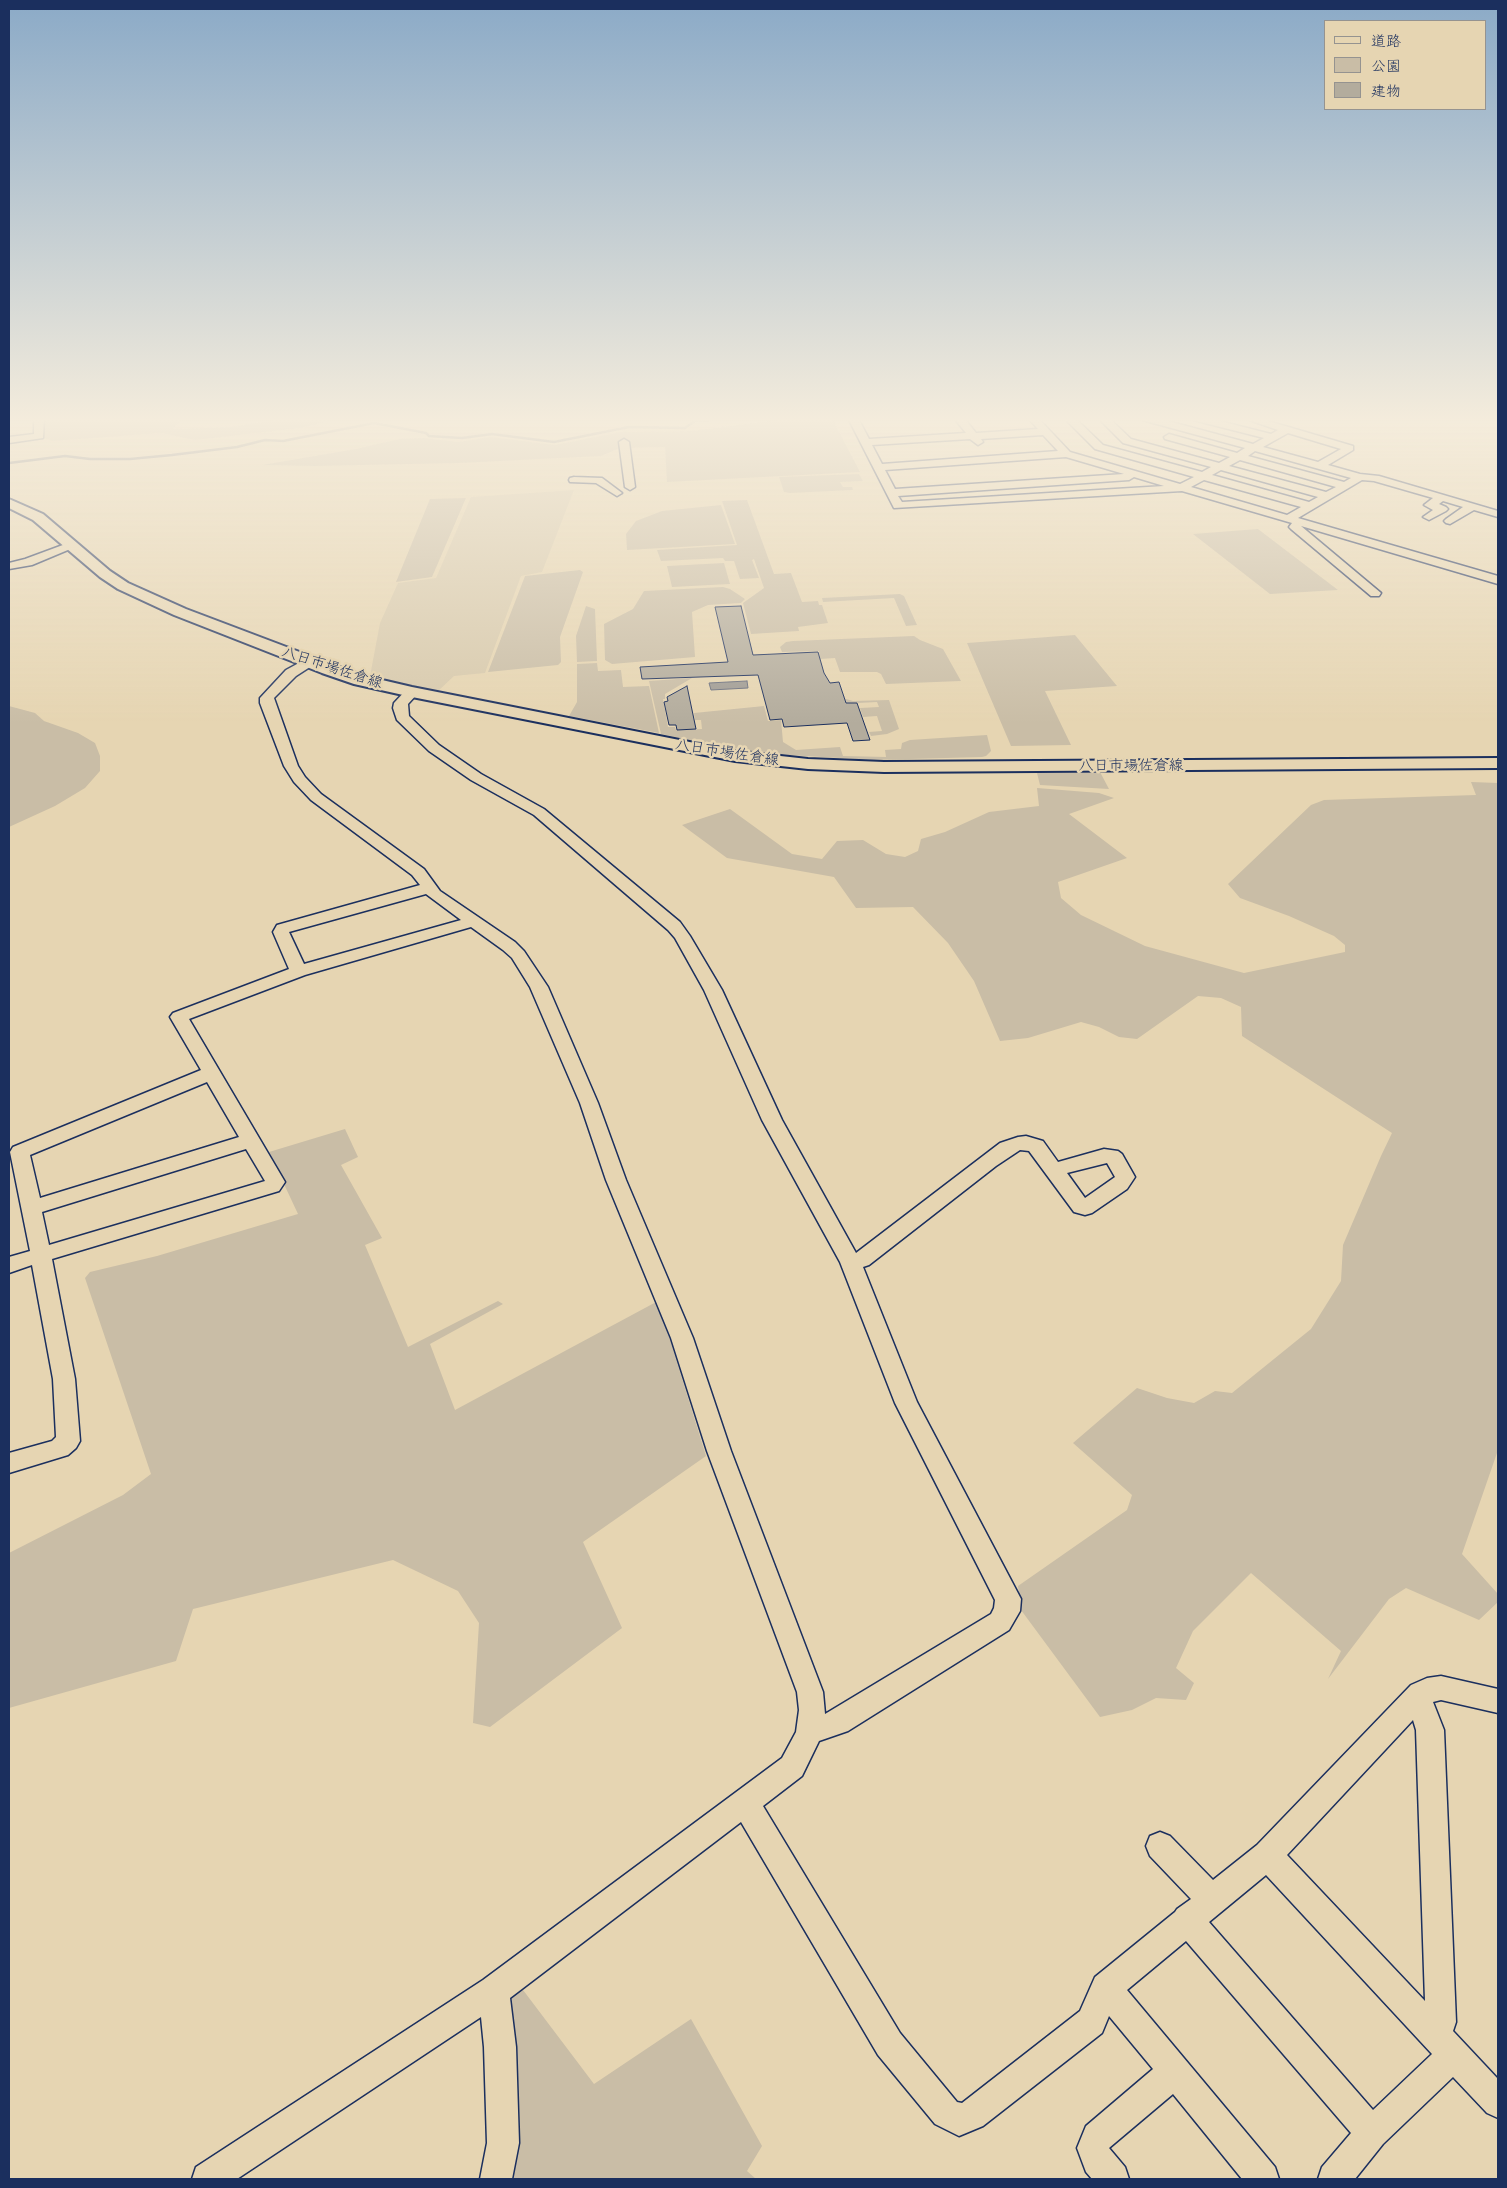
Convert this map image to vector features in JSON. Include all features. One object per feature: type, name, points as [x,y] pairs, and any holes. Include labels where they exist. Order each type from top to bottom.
[{"type":"main road","name":"八日市場佐倉線","points":[[42,520],[105,574],[137,593],[180,612],[308,662],[360,680],[412,692],[692,749],[776,762],[884,767],[1498,763]]},
{"type":"street","points":[[1293,520],[1498,580]]},
{"type":"street","points":[[1293,520],[1295,527],[1375,593]]},
{"type":"street","points":[[9,566],[28,562],[71,545]]},
{"type":"street","points":[[208,2179],[494,1992],[792,1767],[810,1732],[812,1710],[810,1692],[719,1451],[682,1338],[616,1180],[589,1103],[539,987],[529,970],[509,946],[472,922],[428,888],[418,872],[306,788],[291,766],[267,703],[267,698],[291,673],[308,662]]},
{"type":"street","points":[[412,692],[401,703],[402,717],[434,748],[476,777],[540,812],[679,931],[713,990],[772,1120],[850,1262],[906,1403],[1008,1598],[1008,1611],[1000,1622],[838,1722],[810,1732]]},
{"type":"street","points":[[299,971],[281,932],[283,929],[428,888]]},
{"type":"street","points":[[9,1265],[272,1186],[275,1182],[179,1017],[299,971],[472,922]]},
{"type":"street","points":[[9,1464],[60,1448],[68,1441],[64,1379],[20,1152],[211,1073]]},
{"type":"street","points":[[32,1208],[250,1141]]},
{"type":"street","points":[[850,1262],[862,1260],[1007,1148],[1026,1143],[1036,1146],[1054,1170]]},
{"type":"street","points":[[745,1802],[889,2044],[946,2113],[959,2120],[972,2115],[1091,2022],[1106,1988],[1187,1919],[1267,1855],[1413,1700],[1427,1690],[1442,1688],[1498,1701]]},
{"type":"street","points":[[1334,2179],[1444,2046],[1441,2022],[1430,1730],[1423,1710],[1413,1700]]},
{"type":"street","points":[[1160,1846],[1212,1900]]},
{"type":"street","points":[[1267,1855],[1498,2102]]},
{"type":"street","points":[[1187,1919],[1372,2133]]},
{"type":"street","points":[[1106,1988],[1263,2179]]},
{"type":"street","points":[[494,1992],[500,2047],[503,2143],[496,2179]]},
{"type":"street","points":[[1112,2179],[1098,2160],[1093,2148],[1097,2137],[1174,2072]]},
{"type":"shaded area","points":[[461,520],[562,520],[542,572],[521,576],[485,673],[454,676],[437,692],[370,676],[380,623],[398,583],[436,578]]},
{"type":"shaded area","points":[[747,681],[748,688],[711,690],[709,683]]},
{"type":"green space","points":[[421,520],[456,520],[432,577],[396,582]]},
{"type":"green space","points":[[726,520],[735,544],[627,550],[626,534],[636,521]]},
{"type":"green space","points":[[729,520],[754,520],[774,574],[791,573],[802,602],[818,601],[819,605],[822,605],[828,623],[798,627],[799,631],[751,634],[743,603],[764,588],[754,559],[752,560],[759,578],[740,579],[734,561],[725,561],[723,558],[661,561],[657,550],[737,545]]},
{"type":"green space","points":[[1258,529],[1338,590],[1270,594],[1193,534]]},
{"type":"green space","points":[[724,563],[730,584],[672,587],[667,566]]},
{"type":"green space","points":[[580,570],[583,572],[560,637],[561,662],[558,665],[488,672],[525,576]]},
{"type":"green space","points":[[723,587],[730,589],[745,599],[741,603],[708,605],[692,612],[695,657],[612,664],[605,660],[604,624],[633,609],[644,591]]},
{"type":"green space","points":[[900,594],[904,596],[917,625],[906,626],[894,598],[823,602],[822,598]]},
{"type":"green space","points":[[586,606],[595,609],[597,661],[577,662],[576,636]]},
{"type":"green space","points":[[1075,635],[1117,686],[1045,691],[1071,745],[1011,746],[967,643]]},
{"type":"green space","points":[[914,636],[943,649],[961,681],[886,684],[881,674],[877,672],[840,672],[835,658],[820,659],[819,651],[782,652],[780,647],[786,642],[793,641]]},
{"type":"green space","points":[[597,663],[598,671],[621,670],[623,687],[649,686],[659,733],[569,716],[577,702],[577,664]]},
{"type":"green space","points":[[692,678],[665,694],[665,699],[663,699],[668,727],[675,727],[676,730],[702,729],[701,720],[695,720],[694,713],[764,706],[768,721],[781,720],[783,742],[796,750],[840,747],[843,756],[886,757],[885,750],[901,749],[902,743],[910,740],[987,735],[991,751],[982,757],[873,760],[788,755],[724,747],[661,734],[649,681]]},
{"type":"green space","points":[[845,696],[843,698],[853,701],[889,700],[899,729],[887,734],[871,736],[869,732],[882,731],[877,716],[863,717],[860,708],[879,707],[877,702],[839,704],[839,697]]},
{"type":"green space","points":[[9,706],[35,713],[44,721],[78,733],[95,743],[100,756],[100,771],[85,788],[55,806],[9,827]]},
{"type":"green space","points":[[1100,772],[1109,789],[1040,785],[1037,773]]},
{"type":"green space","points":[[1471,782],[1498,783],[1498,1450],[1462,1554],[1498,1594],[1498,1602],[1479,1620],[1406,1588],[1389,1599],[1328,1679],[1341,1651],[1251,1573],[1193,1631],[1176,1668],[1194,1683],[1186,1700],[1156,1698],[1132,1710],[1100,1717],[1021,1610],[1018,1586],[1127,1510],[1132,1495],[1073,1443],[1137,1388],[1167,1398],[1194,1403],[1215,1391],[1232,1393],[1311,1329],[1341,1281],[1343,1245],[1392,1133],[1242,1036],[1241,1007],[1221,998],[1198,996],[1137,1039],[1119,1037],[1099,1027],[1081,1022],[1028,1038],[1000,1041],[974,981],[948,943],[913,907],[856,908],[834,877],[727,858],[682,825],[730,809],[792,854],[822,859],[837,841],[863,840],[886,854],[905,857],[918,851],[921,839],[945,832],[989,812],[1039,806],[1037,788],[1099,793],[1114,798],[1069,814],[1127,858],[1058,882],[1061,898],[1081,915],[1145,946],[1244,973],[1345,952],[1345,945],[1334,936],[1289,916],[1240,898],[1228,884],[1311,805],[1324,800],[1476,795]]},
{"type":"green space","points":[[345,1129],[358,1157],[341,1165],[382,1238],[365,1245],[408,1347],[498,1301],[503,1304],[430,1344],[455,1410],[658,1301],[706,1456],[583,1542],[622,1628],[490,1727],[473,1723],[479,1623],[458,1591],[393,1560],[193,1609],[176,1661],[9,1708],[9,1553],[123,1495],[151,1474],[85,1278],[90,1272],[157,1256],[298,1214],[269,1152]]},
{"type":"green space","points":[[520,1986],[594,2084],[691,2019],[762,2146],[747,2171],[756,2179],[510,2179],[515,2148],[506,1999]]},
{"type":"building","points":[[741,606],[753,655],[818,652],[824,673],[830,683],[839,682],[846,703],[857,703],[870,740],[853,741],[847,723],[784,727],[782,719],[770,720],[758,675],[642,679],[640,667],[728,662],[715,607]]},
{"type":"building","points":[[687,686],[696,729],[677,730],[676,725],[669,725],[664,702],[668,701],[667,697]]}]
